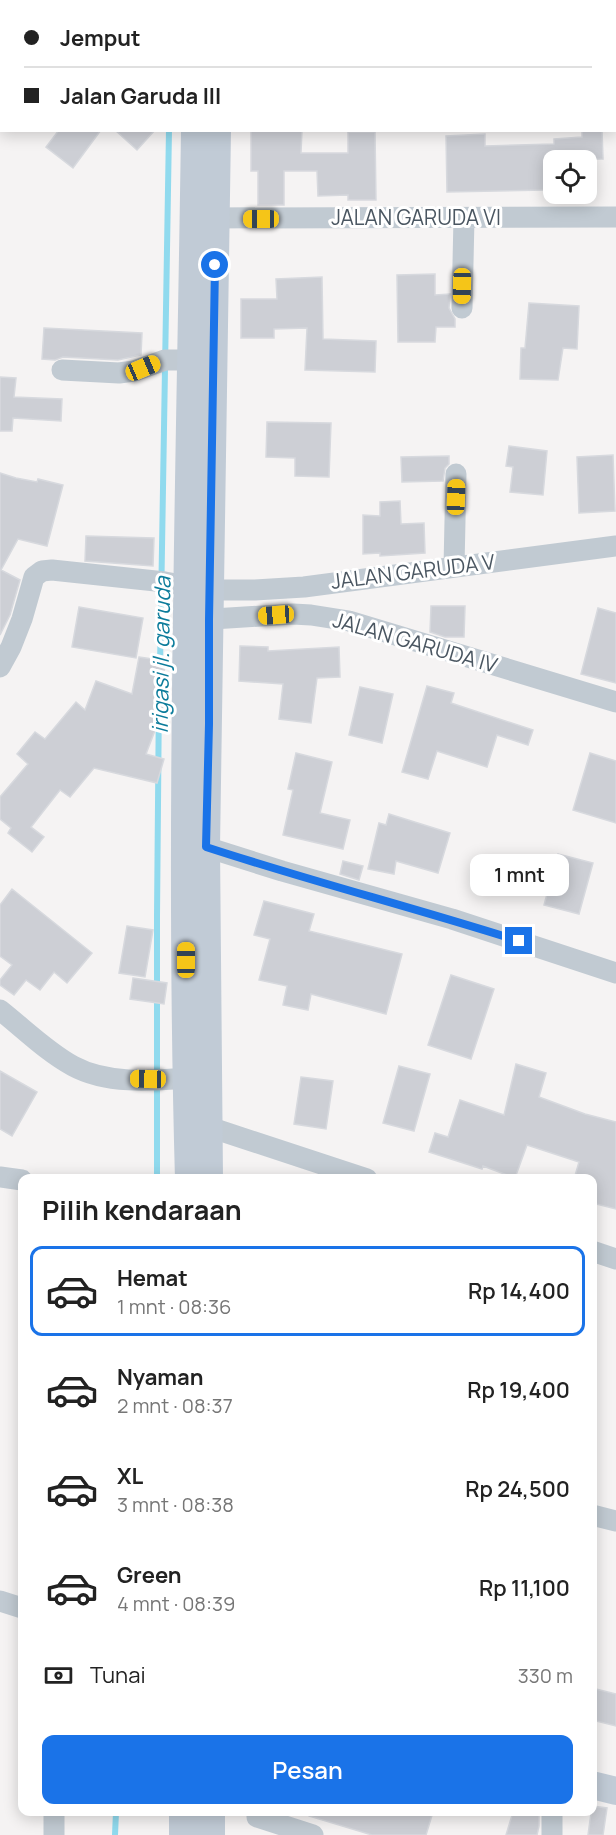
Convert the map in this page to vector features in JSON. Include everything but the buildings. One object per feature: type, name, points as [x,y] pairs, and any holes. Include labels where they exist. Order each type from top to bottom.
[{"type":"main road","points":[[190,1174],[198,1123],[209,724],[198,620],[179,585],[170,361],[205,218],[195,132]]},
{"type":"main road","points":[[179,585],[205,218],[217,132]]},
{"type":"main road","points":[[198,620],[186,1078],[208,1174]]},
{"type":"main road","points":[[597,1786],[616,1791]]},
{"type":"main road","points":[[183,1816],[183,1835]]},
{"type":"main road","points":[[211,1816],[211,1835]]},
{"type":"street","name":"JALAN GARUDA VI","points":[[205,218],[616,217]]},
{"type":"street","points":[[462,309],[464,218]]},
{"type":"street","points":[[62,370],[119,373],[170,361]]},
{"type":"street","points":[[454,567],[456,474]]},
{"type":"street","name":"JALAN GARUDA V","points":[[0,667],[22,619],[34,577],[39,572],[52,570],[179,585],[304,587],[616,546]]},
{"type":"street","name":"JALAN GARUDA IV","points":[[198,620],[293,614],[350,621],[616,702]]},
{"type":"street","points":[[206,847],[282,872],[452,919],[616,973]]},
{"type":"street","points":[[0,1010],[54,1053],[88,1073],[121,1079],[186,1078]]},
{"type":"street","points":[[198,1123],[353,1174]]},
{"type":"street","points":[[0,1177],[18,1179]]},
{"type":"street","points":[[597,1253],[616,1259]]},
{"type":"street","points":[[597,1516],[616,1521]]},
{"type":"street","points":[[0,1601],[18,1607]]},
{"type":"street","points":[[54,1816],[54,1835]]},
{"type":"street","points":[[552,1816],[552,1835]]},
{"type":"street","points":[[257,1821],[313,1835]]},
{"type":"waterway","name":"irigasi jl. garuda","points":[[160,667],[169,132]]},
{"type":"waterway","name":"irigasi jl. garuda","points":[[157,1174],[159,692]]},
{"type":"waterway","points":[[115,1835],[116,1816]]},
{"type":"route","points":[[215,265],[206,847],[282,872],[452,919],[519,941]]}]
